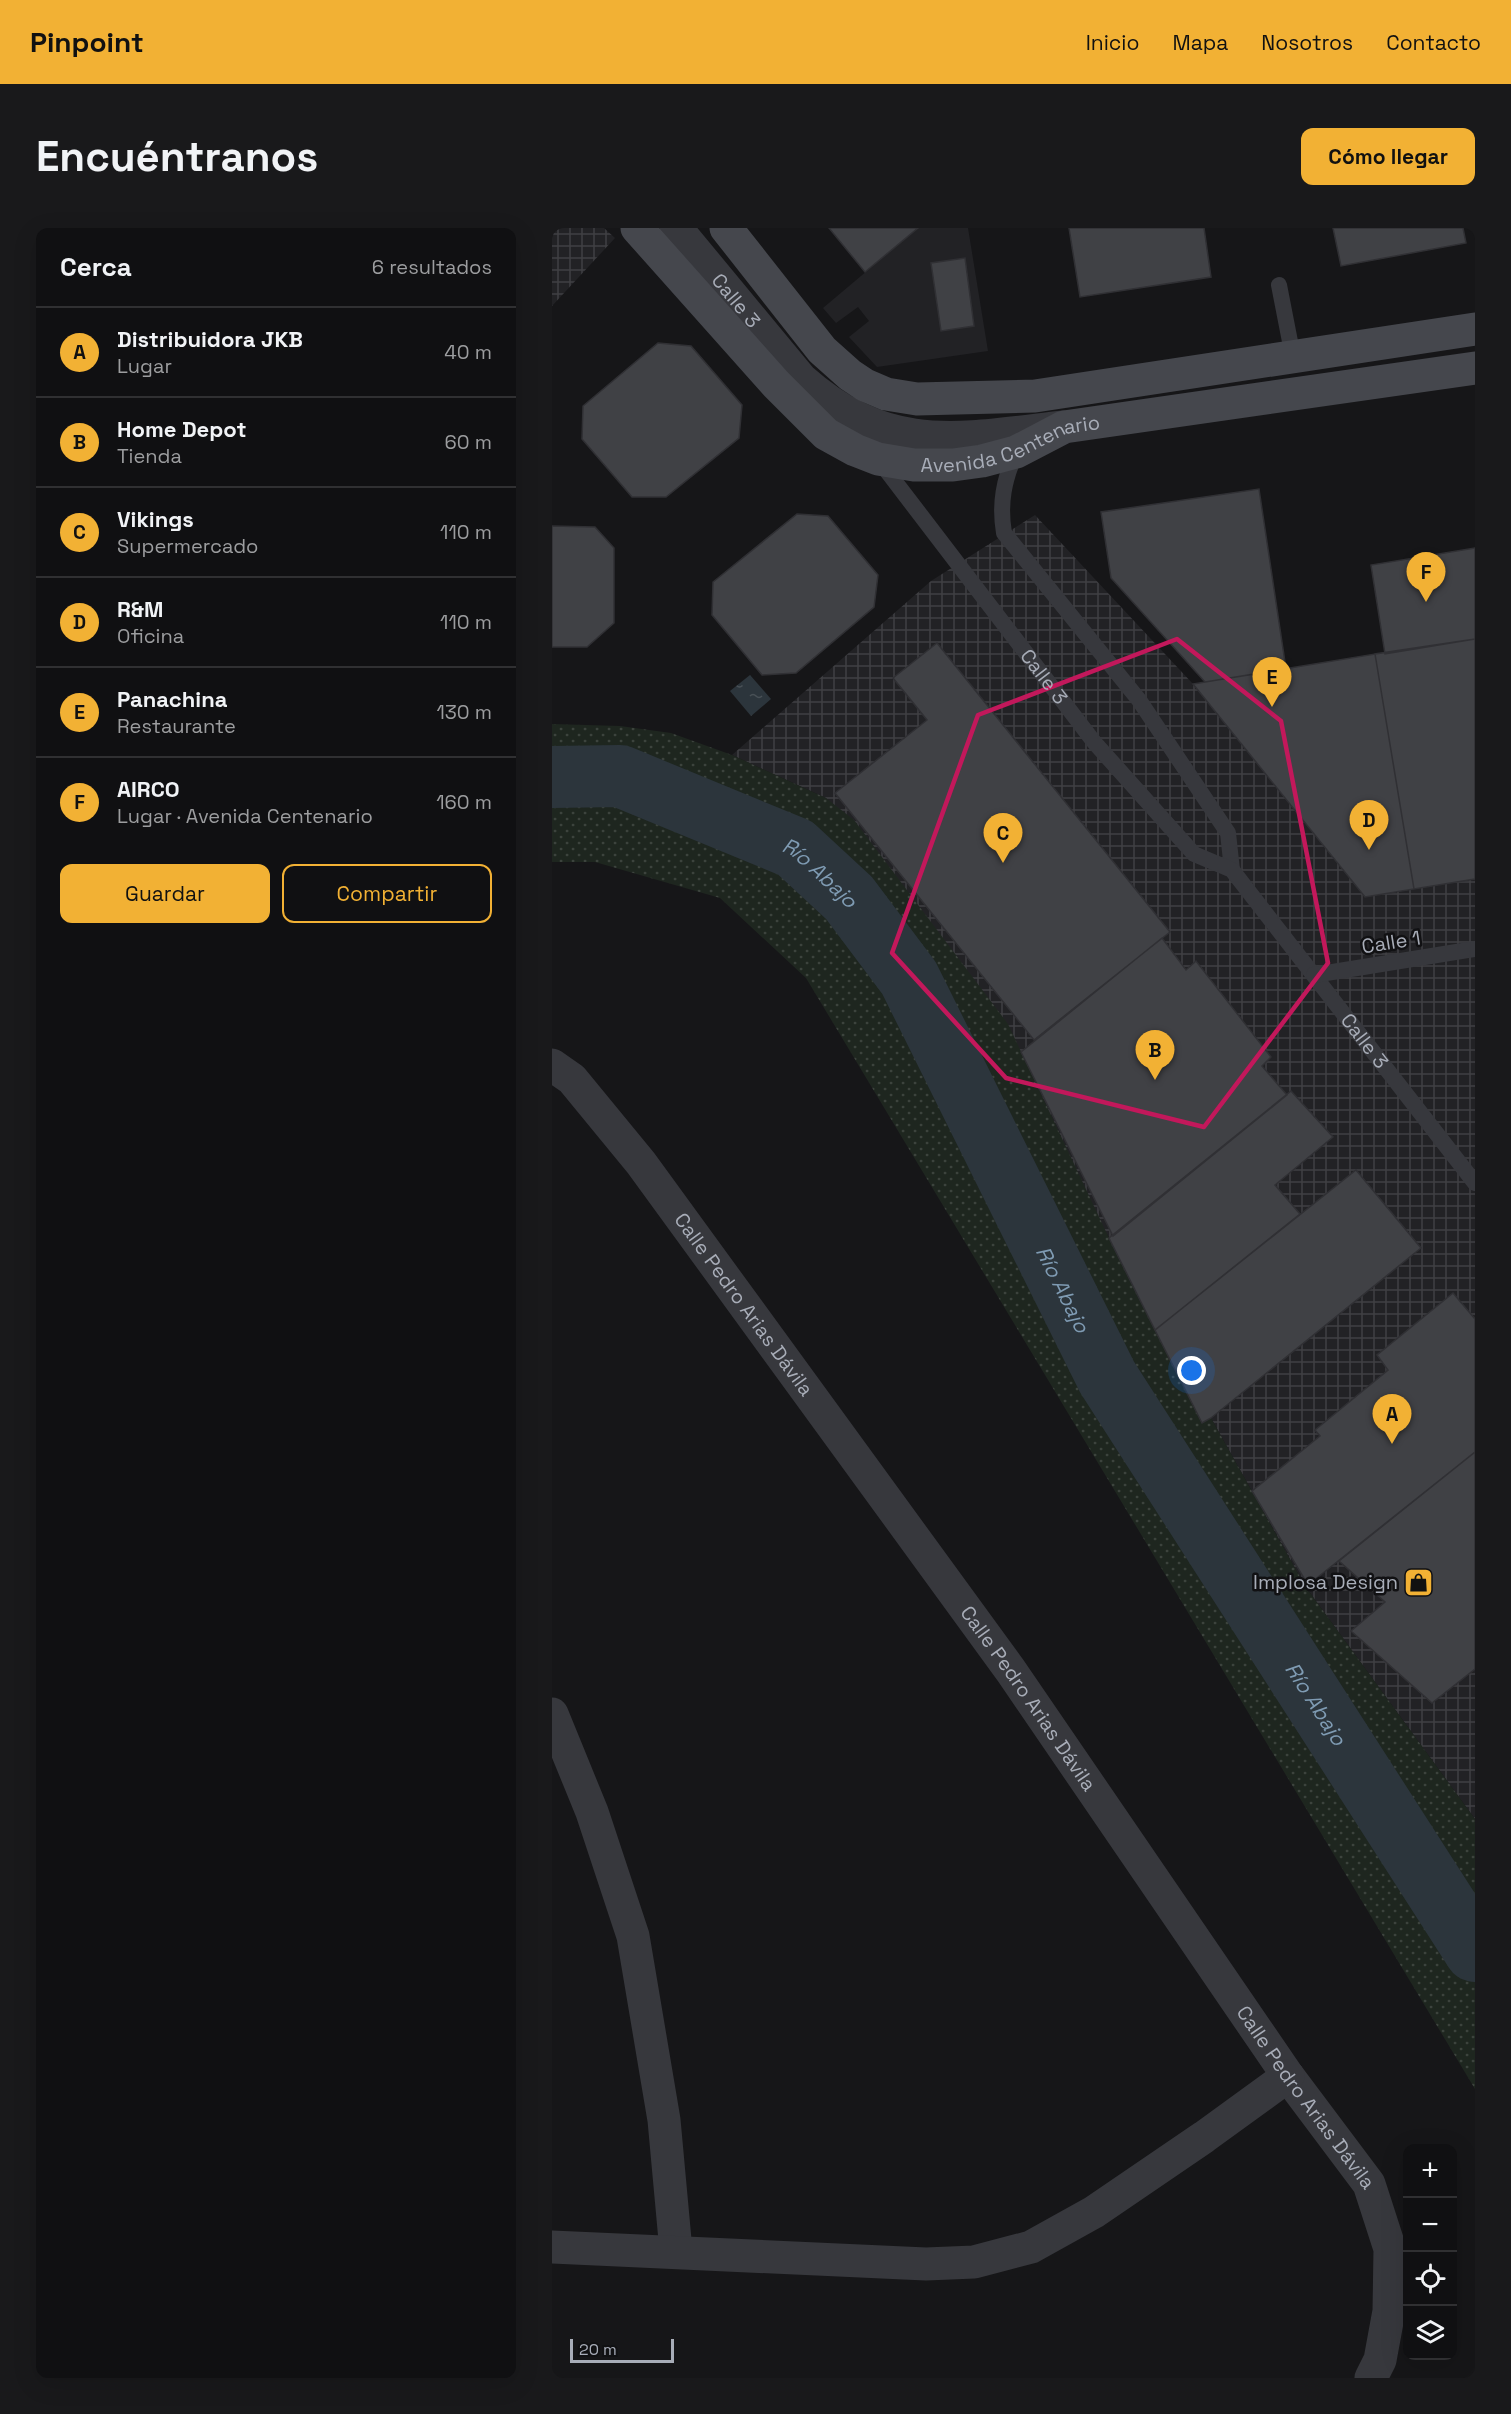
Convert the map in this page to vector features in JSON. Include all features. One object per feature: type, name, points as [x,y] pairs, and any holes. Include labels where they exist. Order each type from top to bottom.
[{"type":"main road","name":"Avenida Centenario","points":[[637,228],[655,266],[826,434],[855,450],[878,459],[914,465],[953,465],[982,461],[1016,452],[1064,427],[1475,368]]},
{"type":"main road","name":"Avenida Centenario","points":[[726,228],[822,350],[858,380],[886,394],[917,399],[1035,396],[1475,329]]},
{"type":"street","name":"Calle 3","points":[[676,228],[801,379],[825,400],[855,418],[889,431],[946,438],[1064,427]]},
{"type":"street","name":"Calle Pedro Arias Dávila","points":[[552,1065],[572,1079],[641,1162],[1011,1671],[1288,2076],[1369,2184],[1390,2249],[1389,2311],[1380,2360],[1371,2378]]},
{"type":"street","points":[[552,1714],[592,1812],[633,1936],[664,2120],[676,2252]]},
{"type":"street","points":[[552,2247],[926,2264],[974,2262],[1031,2247],[1103,2206],[1288,2076]]},
{"type":"lane","points":[[1279,285],[1293,357]]},
{"type":"lane","points":[[1016,452],[1006,476],[1002,495],[1001,513],[1004,533],[1145,710],[1228,833],[1232,870]]},
{"type":"lane","name":"Calle 3","points":[[878,459],[1094,742],[1194,855],[1232,870],[1475,1183]]},
{"type":"lane","name":"Calle 1","points":[[1314,975],[1475,949]]},
{"type":"highlighted area","points":[[1177,639],[1281,721],[1328,963],[1204,1127],[1006,1078],[892,953],[978,715]]},
{"type":"shaded area","points":[[552,228],[604,228],[615,238],[552,306]]},
{"type":"shaded area","points":[[918,228],[968,228],[988,351],[877,367],[849,337],[869,321],[858,307],[836,323],[823,308]]},
{"type":"shaded area","points":[[1035,515],[1193,684],[1475,639],[1475,1819],[1305,1586],[1211,1418],[1202,1423],[1107,1234],[826,798],[732,755],[931,581]]},
{"type":"shaded area","points":[[552,724],[620,726],[671,733],[732,755],[826,798],[854,820],[1008,1024],[1109,1238],[1202,1422],[1211,1418],[1305,1586],[1475,1819],[1475,2089],[806,978],[720,898],[595,862],[552,862]]},
{"type":"water","points":[[750,675],[771,699],[751,716],[730,691]]},
{"type":"building","points":[[829,228],[918,228],[865,272]]},
{"type":"building","points":[[1069,228],[1204,228],[1211,277],[1080,297]]},
{"type":"building","points":[[1333,228],[1463,228],[1466,243],[1341,266]]},
{"type":"building","points":[[965,258],[974,326],[941,331],[931,263]]},
{"type":"building","points":[[658,343],[691,346],[742,405],[739,438],[666,497],[632,497],[582,439],[583,406]]},
{"type":"building","points":[[1259,489],[1286,669],[1205,682],[1111,578],[1101,512]]},
{"type":"building","points":[[797,514],[828,516],[878,575],[874,607],[796,673],[762,675],[712,615],[713,582]]},
{"type":"building","points":[[552,526],[595,527],[614,548],[614,623],[587,647],[552,647]]},
{"type":"building","points":[[1475,548],[1475,639],[1385,654],[1371,565]]},
{"type":"building","points":[[1475,639],[1475,879],[1414,889],[1375,654]]},
{"type":"building","points":[[937,643],[1170,932],[1034,1040],[835,793],[927,720],[893,678]]},
{"type":"building","points":[[1375,654],[1414,889],[1365,897],[1193,684]]},
{"type":"building","points":[[1162,938],[1186,970],[1196,961],[1271,1057],[1262,1066],[1287,1095],[1113,1236],[1021,1052]]},
{"type":"building","points":[[1291,1091],[1333,1137],[1275,1185],[1300,1214],[1155,1330],[1109,1238]]},
{"type":"building","points":[[1356,1170],[1421,1248],[1202,1423],[1155,1330]]},
{"type":"building","points":[[1453,1293],[1475,1319],[1475,1452],[1308,1585],[1252,1491],[1320,1436],[1315,1430],[1388,1370],[1377,1355]]},
{"type":"building","name":"Implosa Design","points":[[1475,1452],[1475,1669],[1432,1703],[1351,1631],[1385,1602],[1339,1561]]},
{"type":"waterway","name":"Río Abajo","points":[[552,777],[620,776],[795,848],[849,898],[909,978],[1107,1377],[1475,1951]]},
{"type":"place","name":"AIRCO","points":[[1426,602]]},
{"type":"place","name":"Panachina","points":[[1272,707]]},
{"type":"place","name":"R&M","points":[[1369,850]]},
{"type":"place","name":"Vikings","points":[[1003,863]]},
{"type":"place","name":"Home Depot","points":[[1155,1080]]},
{"type":"place","name":"Distribuidora JKB","points":[[1392,1444]]},
{"type":"place","name":"Implosa Design","points":[[1419,1582]]}]
